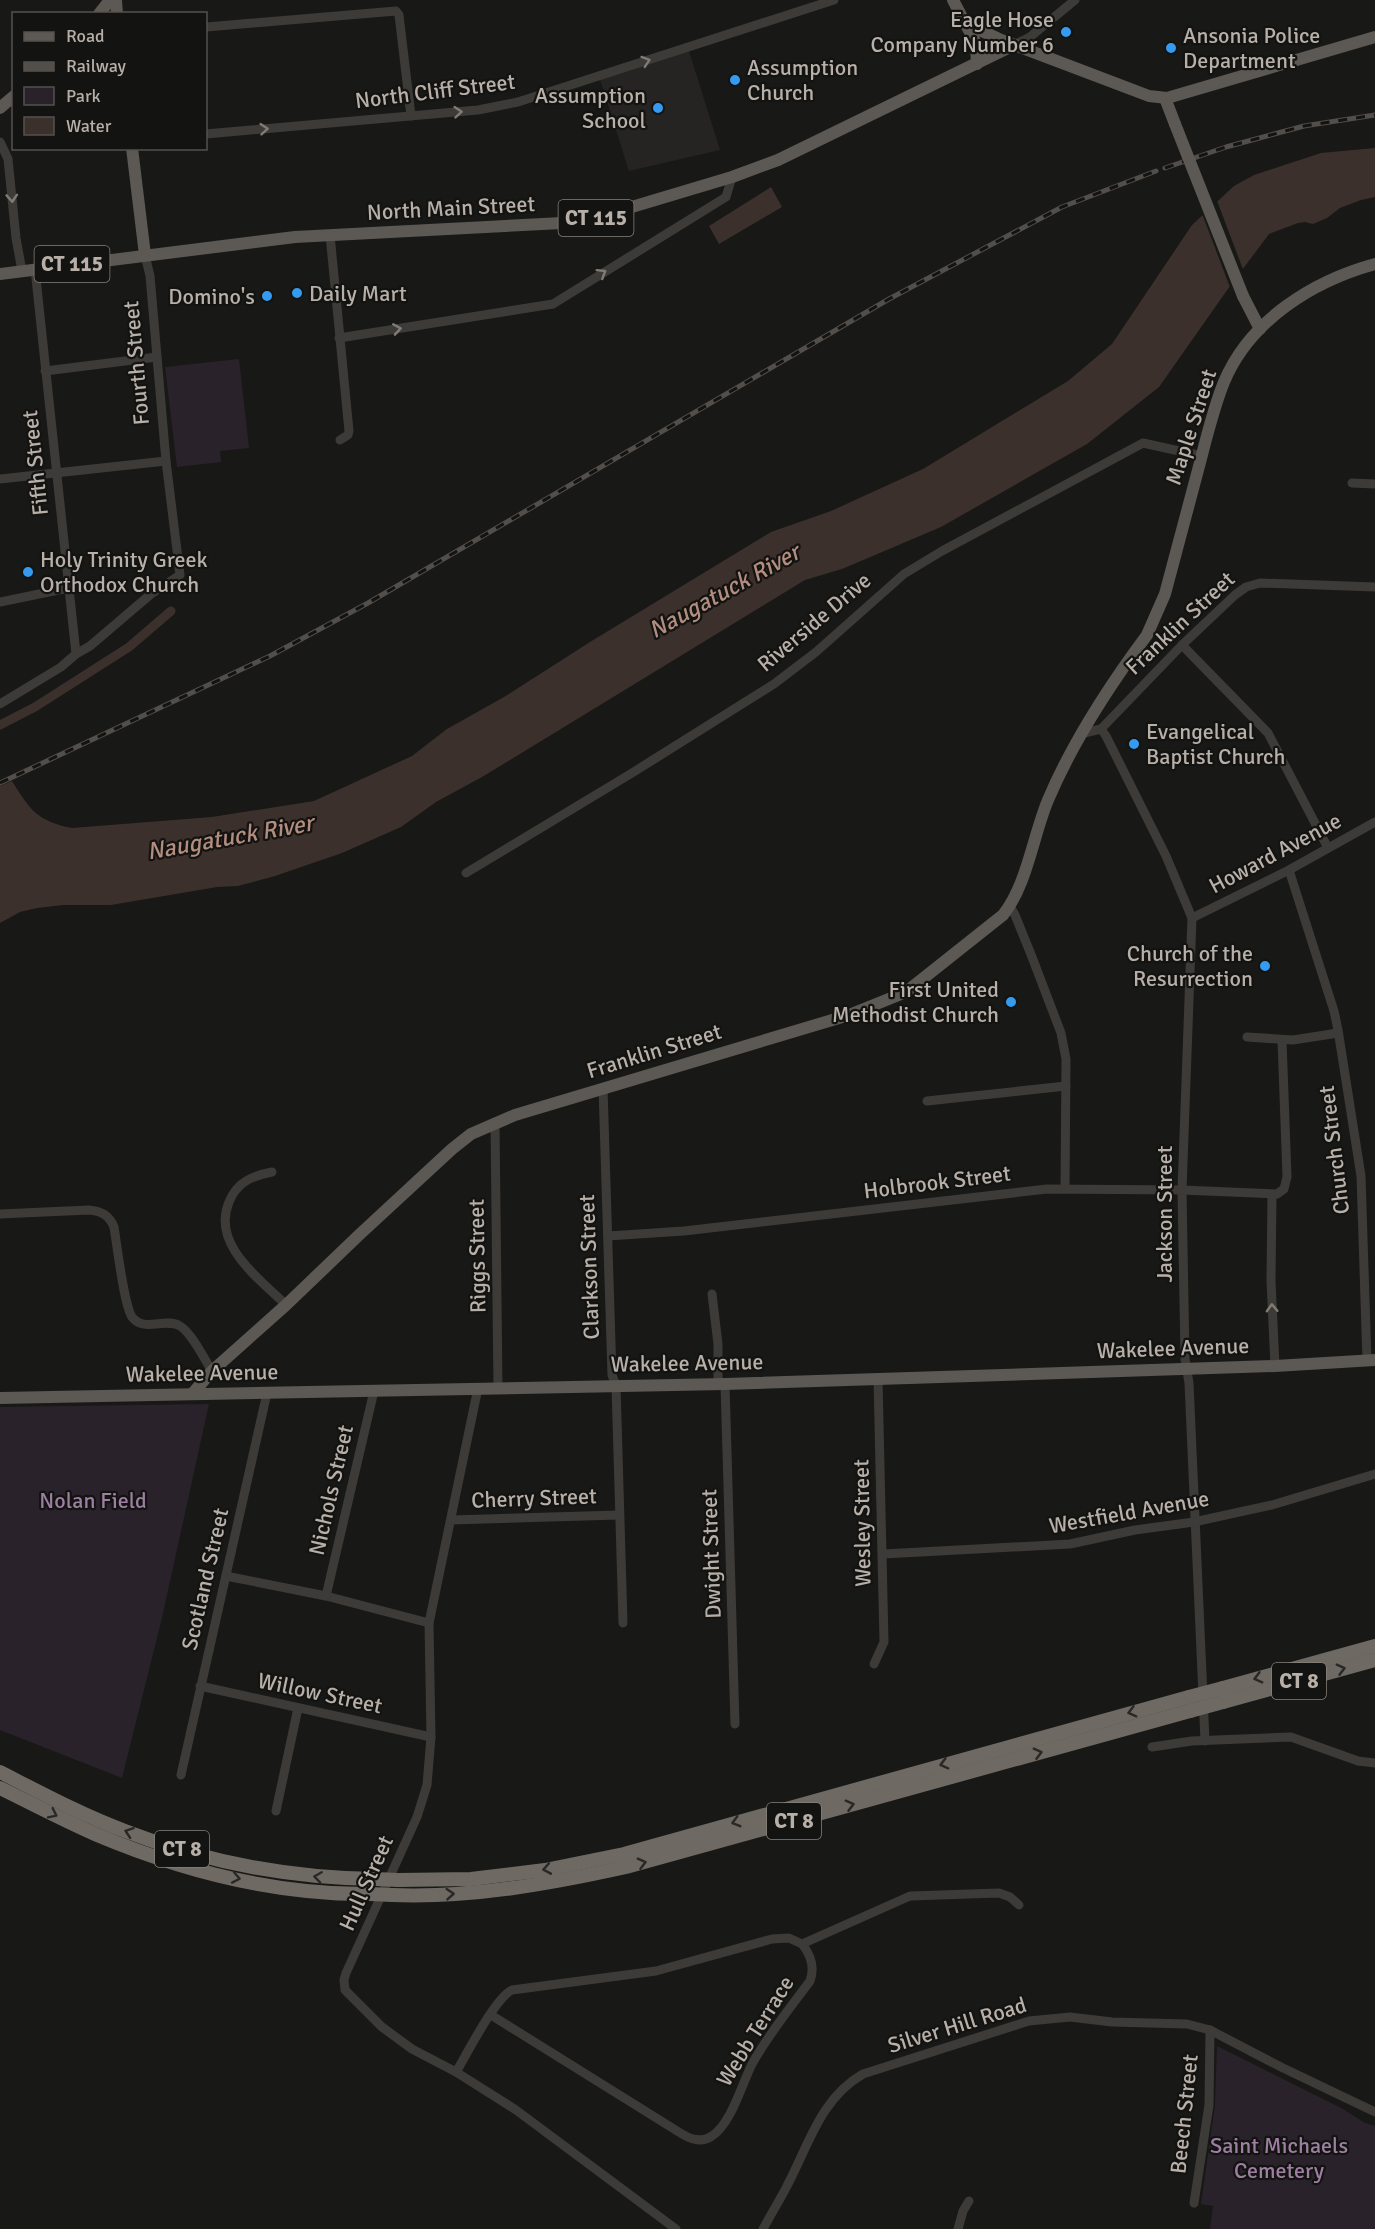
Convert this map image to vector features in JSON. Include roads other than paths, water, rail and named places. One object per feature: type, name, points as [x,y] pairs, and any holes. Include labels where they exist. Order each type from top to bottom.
[{"type":"highway","name":"CT 8","points":[[1223,1695],[1375,1646]]},
{"type":"highway","name":"CT 8","points":[[0,1772],[126,1832],[228,1863],[332,1879],[471,1879],[545,1870],[624,1854],[1223,1695],[1375,1660]]},
{"type":"highway","name":"CT 8","points":[[0,1788],[94,1833],[134,1849],[195,1869],[286,1888],[345,1894],[424,1896],[495,1891],[566,1881],[606,1872],[1189,1704]]},
{"type":"main road","points":[[101,12],[110,0]]},
{"type":"main road","points":[[953,0],[976,43],[977,64]]},
{"type":"main road","points":[[965,22],[1014,45],[1149,96],[1165,98],[1375,37]]},
{"type":"main road","name":"North Main Street","points":[[0,274],[284,238],[562,223],[595,218],[732,177],[778,160],[1014,45]]},
{"type":"main road","points":[[0,108],[12,98]]},
{"type":"main road","points":[[1165,98],[1243,296],[1260,328],[1282,309],[1316,288],[1348,272],[1375,264]]},
{"type":"main road","name":"Fourth Street","points":[[132,150],[145,255]]},
{"type":"main road","name":"Maple Street","points":[[1080,734],[1147,635],[1156,617],[1165,594],[1224,381],[1245,346],[1260,328]]},
{"type":"main road","name":"Franklin Street","points":[[193,1393],[212,1371],[471,1134],[495,1122],[603,1088],[849,1015],[906,992],[1003,915],[1010,906],[1049,798],[1080,734]]},
{"type":"main road","name":"Wakelee Avenue","points":[[0,1398],[722,1384],[1371,1361]]},
{"type":"street","name":"North Cliff Street","points":[[207,134],[478,110],[518,102],[834,0]]},
{"type":"street","points":[[1014,45],[1029,37],[1075,0]]},
{"type":"street","points":[[207,27],[396,11],[399,15],[411,116]]},
{"type":"street","points":[[0,142],[8,159],[16,238],[22,271]]},
{"type":"street","points":[[339,338],[553,304],[726,197],[732,177]]},
{"type":"street","points":[[330,235],[349,431],[348,435],[340,440]]},
{"type":"street","name":"Fourth Street","points":[[76,654],[90,646],[151,594],[180,575],[166,460],[150,276],[145,255]]},
{"type":"street","name":"Fifth Street","points":[[35,269],[76,654]]},
{"type":"street","points":[[45,371],[157,357]]},
{"type":"street","name":"Riverside Drive","points":[[466,873],[774,684],[816,652],[904,574],[942,551],[1143,443],[1202,456]]},
{"type":"street","points":[[0,478],[166,460]]},
{"type":"street","points":[[1352,483],[1375,484]]},
{"type":"street","name":"Franklin Street","points":[[1101,729],[1182,645],[1235,595],[1250,585],[1260,583],[1375,587]]},
{"type":"street","points":[[0,602],[68,588]]},
{"type":"street","points":[[1182,645],[1268,733],[1328,848]]},
{"type":"street","points":[[0,704],[61,667],[76,654]]},
{"type":"street","points":[[1080,734],[1101,729]]},
{"type":"street","name":"Jackson Street","points":[[1101,729],[1166,856],[1192,918],[1182,1190],[1187,1369],[1205,1741]]},
{"type":"street","name":"Howard Avenue","points":[[1192,918],[1289,870],[1375,822]]},
{"type":"street","name":"Church Street","points":[[1289,870],[1334,1011],[1338,1033],[1361,1176],[1371,1361]]},
{"type":"street","points":[[1010,906],[1059,1024],[1066,1059],[1065,1188]]},
{"type":"street","points":[[1247,1037],[1282,1040],[1338,1033]]},
{"type":"street","points":[[1275,1366],[1271,1281],[1272,1195],[1284,1189],[1287,1177],[1282,1040]]},
{"type":"street","points":[[927,1101],[1066,1086]]},
{"type":"street","name":"Clarkson Street","points":[[603,1088],[612,1375],[616,1386],[623,1623]]},
{"type":"street","name":"Riggs Street","points":[[495,1122],[498,1389]]},
{"type":"street","points":[[272,1172],[251,1177],[235,1191],[226,1208],[225,1227],[227,1237],[239,1257],[286,1305]]},
{"type":"street","name":"Holbrook Street","points":[[608,1236],[684,1231],[1065,1188],[1182,1190],[1272,1195]]},
{"type":"street","points":[[0,1214],[89,1210],[108,1216],[114,1227],[127,1304],[133,1318],[142,1324],[170,1323],[183,1328],[212,1371]]},
{"type":"street","name":"Dwight Street","points":[[712,1294],[722,1384],[735,1724]]},
{"type":"street","name":"Wesley Street","points":[[874,1664],[884,1642],[878,1378]]},
{"type":"street","name":"Hull Street","points":[[478,1388],[429,1623],[430,1772],[424,1799],[346,1973],[344,1985],[348,1995],[382,2027],[412,2049],[456,2072],[530,2120],[676,2229]]},
{"type":"street","name":"Nichols Street","points":[[326,1596],[374,1392]]},
{"type":"street","name":"Scotland Street","points":[[181,1775],[267,1393]]},
{"type":"street","name":"Westfield Avenue","points":[[883,1554],[1049,1546],[1092,1540],[1272,1505],[1375,1474]]},
{"type":"street","name":"Cherry Street","points":[[451,1520],[619,1515]]},
{"type":"street","points":[[226,1576],[326,1596],[429,1623]]},
{"type":"street","name":"Willow Street","points":[[200,1686],[430,1737]]},
{"type":"street","points":[[276,1811],[298,1708]]},
{"type":"street","points":[[1152,1747],[1192,1740],[1291,1737],[1319,1749],[1358,1761],[1375,1763]]},
{"type":"street","points":[[802,1944],[910,1896],[999,1893],[1010,1897],[1019,1905]]},
{"type":"street","name":"Webb Terrace","points":[[456,2072],[491,2014],[503,1996],[517,1988],[656,1971],[772,1939],[789,1938],[802,1944],[812,1962],[810,1981],[753,2063],[723,2126],[706,2139],[693,2139],[682,2134],[491,2014]]},
{"type":"street","name":"Silver Hill Road","points":[[763,2229],[788,2186],[816,2124],[846,2085],[863,2074],[1029,2021],[1078,2018],[1112,2022],[1187,2024],[1210,2030],[1375,2112]]},
{"type":"street","name":"Beech Street","points":[[1194,2203],[1209,2105],[1210,2030]]},
{"type":"street","points":[[958,2229],[963,2211],[969,2201]]},
{"type":"water","name":"Naugatuck River","points":[[1375,148],[1375,197],[1340,208],[1327,218],[1313,224],[1298,223],[1269,234],[1159,387],[1087,444],[941,527],[842,569],[805,580],[482,777],[436,802],[401,827],[342,853],[238,886],[217,887],[111,905],[63,905],[37,908],[20,912],[0,923],[0,786],[12,781],[24,800],[42,818],[72,828],[212,817],[314,801],[412,756],[447,729],[504,697],[771,532],[831,511],[923,469],[1068,381],[1112,344],[1192,225],[1234,186],[1254,175],[1321,153]]},
{"type":"water","points":[[771,187],[782,207],[719,244],[709,226]]},
{"type":"waterway","points":[[0,725],[35,707],[129,647],[171,611]]},
{"type":"railway","points":[[1165,168],[1226,147],[1304,126],[1375,115]]},
{"type":"railway","points":[[0,783],[270,656],[368,603],[889,299],[1062,207],[1156,171]]},
{"type":"place","name":"Eagle Hose Company Number 6","points":[[1066,32]]},
{"type":"place","name":"Ansonia Police Department","points":[[1171,48]]},
{"type":"place","name":"Assumption Church","points":[[735,80]]},
{"type":"place","name":"Assumption School","points":[[658,108]]},
{"type":"place","name":"Daily Mart","points":[[297,293]]},
{"type":"place","name":"Domino's","points":[[267,296]]},
{"type":"place","name":"Holy Trinity Greek Orthodox Church","points":[[28,572]]},
{"type":"place","name":"Evangelical Baptist Church","points":[[1134,744]]},
{"type":"place","name":"Church of the Resurrection","points":[[1265,966]]},
{"type":"place","name":"First United Methodist Church","points":[[1011,1002]]},
{"type":"park label","name":"Nolan Field","points":[[93,1500]]},
{"type":"park label","name":"Saint Michaels Cemetery","points":[[1279,2158]]}]
